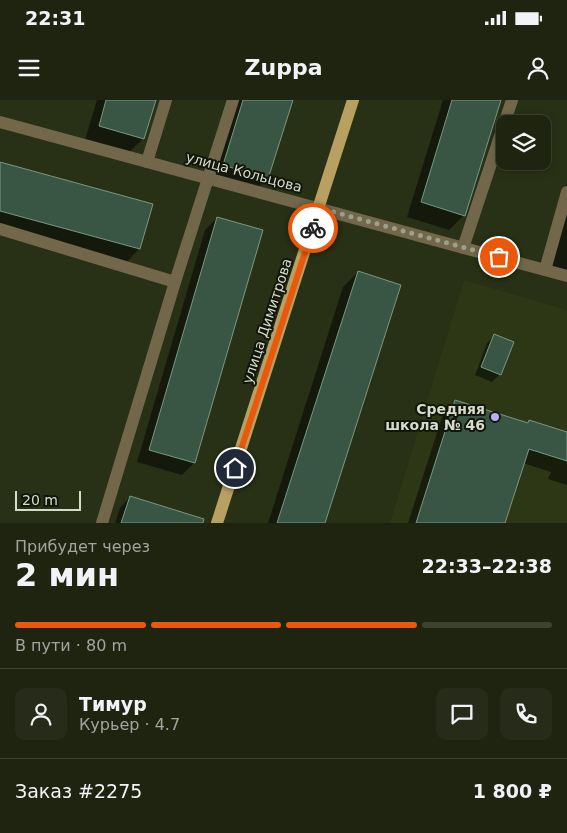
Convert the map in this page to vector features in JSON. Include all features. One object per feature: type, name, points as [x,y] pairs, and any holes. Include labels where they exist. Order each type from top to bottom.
[{"type":"main road","name":"улица Димитрова","points":[[217,523],[354,100]]},
{"type":"street","points":[[147,162],[166,100]]},
{"type":"street","points":[[102,523],[175,282],[233,100]]},
{"type":"street","points":[[463,248],[512,100]]},
{"type":"street","name":"улица Кольцова","points":[[0,122],[567,276]]},
{"type":"street","points":[[545,270],[567,192]]},
{"type":"street","points":[[0,229],[175,282]]},
{"type":"shaded area","name":"Средняя школа № 46","points":[[464,280],[567,310],[567,523],[390,523]]},
{"type":"building","points":[[106,100],[156,100],[144,139],[99,126]]},
{"type":"building","points":[[243,100],[293,100],[268,179],[223,165]]},
{"type":"building","points":[[452,100],[501,100],[465,216],[421,202]]},
{"type":"building","points":[[0,162],[153,204],[140,249],[0,211]]},
{"type":"building","points":[[217,217],[263,230],[195,463],[149,450]]},
{"type":"building","points":[[358,271],[401,285],[325,523],[277,523]]},
{"type":"building","points":[[494,334],[514,342],[501,375],[481,367]]},
{"type":"building","points":[[455,400],[528,423],[529,420],[567,432],[567,461],[529,449],[505,523],[416,523]]},
{"type":"building","points":[[130,496],[204,519],[203,523],[121,523]]},
{"type":"way so far","points":[[313,228],[319,208],[499,257]]},
{"type":"place","name":"Средняя школа № 46","points":[[495,417]]},
{"type":"route","points":[[235,468],[313,228]]}]
